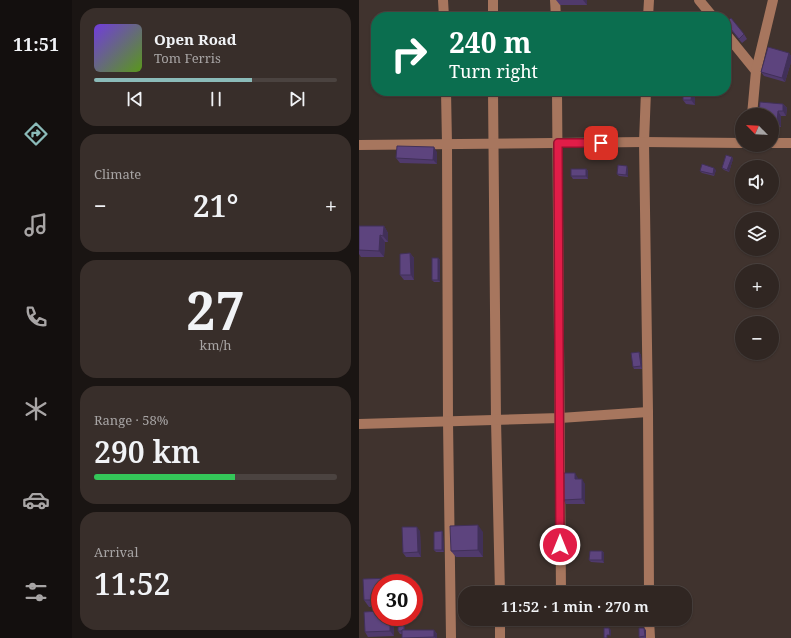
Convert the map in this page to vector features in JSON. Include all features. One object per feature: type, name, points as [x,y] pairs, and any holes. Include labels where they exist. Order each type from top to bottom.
[{"type":"street","points":[[443,0],[444,12]]},
{"type":"street","points":[[493,0],[493,12]]},
{"type":"street","points":[[555,0],[555,12]]},
{"type":"street","points":[[648,12],[649,0]]},
{"type":"street","points":[[699,0],[709,12]]},
{"type":"street","points":[[753,108],[756,71],[773,0]]},
{"type":"street","points":[[731,40],[756,71]]},
{"type":"street","points":[[446,96],[451,638]]},
{"type":"street","points":[[493,96],[496,420],[500,586]]},
{"type":"street","points":[[557,96],[561,586]]},
{"type":"street","points":[[646,96],[644,142],[649,586]]},
{"type":"street","points":[[359,144],[735,143]]},
{"type":"street","points":[[779,143],[791,143]]},
{"type":"street","points":[[359,424],[560,418],[648,412]]},
{"type":"street","points":[[500,626],[501,638]]},
{"type":"street","points":[[649,626],[649,638]]},
{"type":"building","points":[[731,18],[744,34],[739,39],[731,29]]},
{"type":"building","points":[[768,47],[789,53],[782,78],[761,72]]},
{"type":"building","points":[[683,96],[691,96],[691,100],[683,100]]},
{"type":"building","points":[[760,102],[783,104],[783,111],[779,111],[779,108],[760,108]]},
{"type":"building","points":[[397,146],[434,147],[433,160],[396,158]]},
{"type":"building","points":[[726,155],[732,157],[727,170],[722,168]]},
{"type":"building","points":[[702,164],[714,168],[713,174],[700,171]]},
{"type":"building","points":[[618,165],[627,166],[626,175],[617,174]]},
{"type":"building","points":[[571,169],[586,169],[586,176],[571,176]]},
{"type":"building","points":[[359,226],[384,226],[383,236],[380,235],[379,251],[359,250]]},
{"type":"building","points":[[410,253],[411,275],[400,275],[400,254]]},
{"type":"building","points":[[432,258],[438,258],[438,280],[432,280]]},
{"type":"building","points":[[639,352],[641,366],[633,367],[631,353]]},
{"type":"building","points":[[563,473],[575,473],[575,479],[582,479],[582,499],[563,500]]},
{"type":"building","points":[[478,525],[478,550],[451,551],[450,526]]},
{"type":"building","points":[[402,527],[417,527],[418,552],[403,553]]},
{"type":"building","points":[[442,531],[442,550],[434,550],[434,532]]},
{"type":"building","points":[[590,551],[602,551],[602,560],[589,560]]},
{"type":"building","points":[[363,579],[371,579],[371,600],[364,600]]},
{"type":"building","points":[[364,612],[371,612],[371,626],[390,626],[390,631],[365,632]]},
{"type":"building","points":[[398,626],[404,626],[404,630],[398,631]]},
{"type":"building","points":[[604,628],[609,628],[610,635],[607,635],[607,638],[604,638]]},
{"type":"building","points":[[639,628],[644,628],[645,636],[639,637]]},
{"type":"building","points":[[402,630],[434,630],[434,637],[402,638]]},
{"type":"route","points":[[560,545],[558,143],[601,143]]}]
